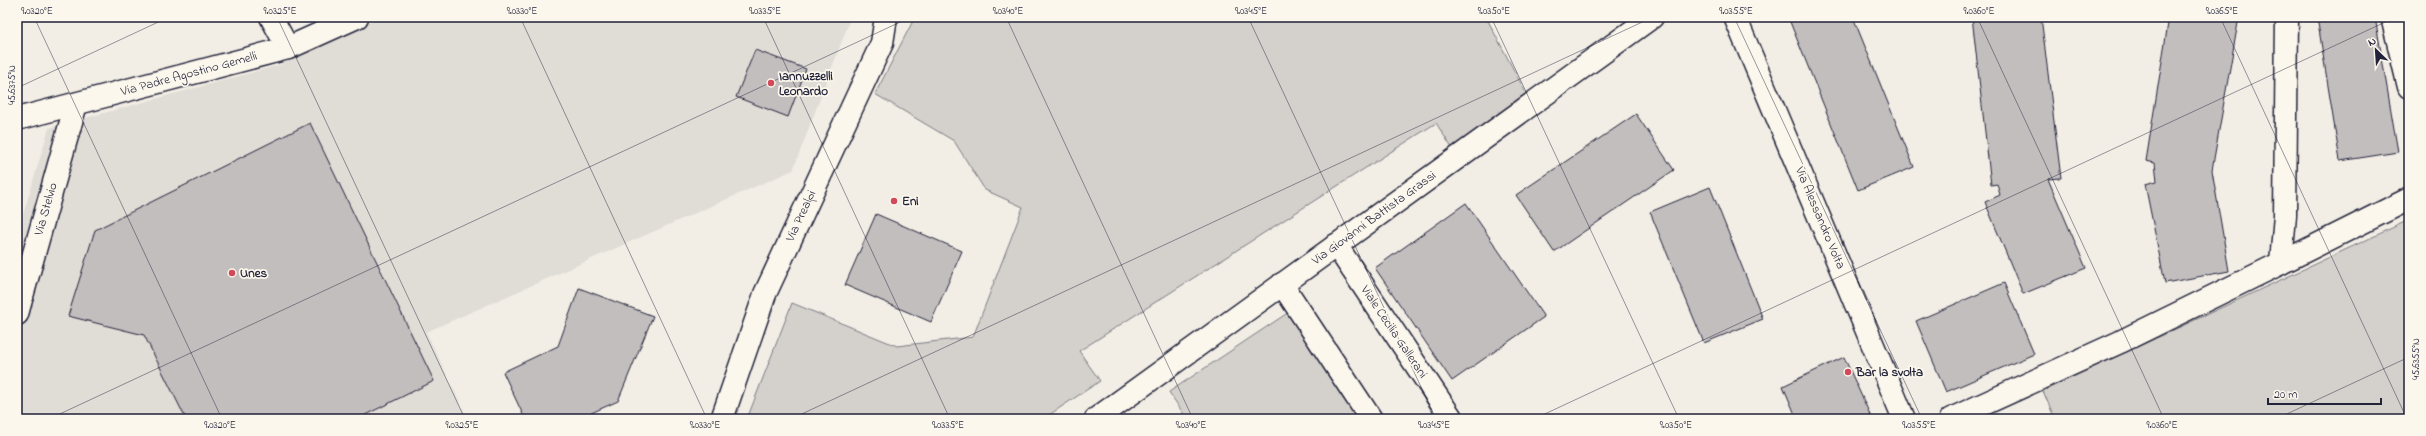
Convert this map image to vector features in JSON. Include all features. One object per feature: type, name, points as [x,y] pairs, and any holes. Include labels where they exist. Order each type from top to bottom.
[{"type":"street","points":[[271,17],[288,48]]},
{"type":"street","name":"Via Padre Agostino Gemelli","points":[[17,118],[76,104],[288,48],[357,17]]},
{"type":"street","name":"Via Prealpi","points":[[722,419],[765,294],[882,42],[886,17]]},
{"type":"street","name":"Via Giovanni Battista Grassi","points":[[1096,419],[1652,17]]},
{"type":"street","name":"Via Alessandro Volta","points":[[1735,17],[1904,419]]},
{"type":"street","points":[[2281,264],[2285,215],[2287,17]]},
{"type":"street","points":[[2392,17],[2409,87]]},
{"type":"street","name":"Via Stelvio","points":[[17,314],[76,104]]},
{"type":"street","points":[[1951,419],[2120,342],[2281,264],[2409,199]]},
{"type":"street","name":"Viale Cecilia Gallerani","points":[[1336,246],[1452,419]]},
{"type":"street","points":[[1282,284],[1371,419]]},
{"type":"shaded area","points":[[379,17],[851,17],[793,170],[426,332],[468,419],[17,419],[17,235],[49,128],[279,65]]},
{"type":"shaded area","points":[[915,17],[1486,17],[1528,97],[1452,148],[1436,123],[1079,351],[1100,381],[1043,419],[747,419],[792,303],[897,346],[973,337],[1023,207],[985,190],[954,141],[875,94]]},
{"type":"shaded area","points":[[2409,220],[2409,419],[2055,419],[2043,391]]},
{"type":"shaded area","points":[[1289,312],[1361,419],[1187,419],[1169,392]]},
{"type":"building","points":[[1788,17],[1853,17],[1914,167],[1858,190]]},
{"type":"building","points":[[1972,17],[2041,17],[2061,178],[2048,179],[2086,268],[2023,294],[1985,202],[2000,195],[1997,184],[1991,185]]},
{"type":"building","points":[[2169,17],[2239,17],[2212,170],[2229,271],[2165,283],[2145,184],[2157,181],[2155,163],[2146,161]]},
{"type":"building","points":[[2317,17],[2375,17],[2398,152],[2340,161]]},
{"type":"building","name":"Iannuzzelli Leonardo","points":[[755,50],[806,69],[788,117],[736,97]]},
{"type":"building","points":[[1636,114],[1674,170],[1554,252],[1516,195]]},
{"type":"building","name":"Unes","points":[[310,123],[434,381],[357,419],[186,419],[144,335],[68,316],[95,230]]},
{"type":"building","points":[[1710,187],[1763,319],[1704,343],[1650,212]]},
{"type":"building","points":[[1466,203],[1544,317],[1452,381],[1375,268]]},
{"type":"building","points":[[876,214],[962,251],[931,322],[845,285]]},
{"type":"building","points":[[2004,283],[2034,354],[1946,392],[1916,321]]},
{"type":"building","points":[[579,288],[653,316],[618,401],[589,414],[588,419],[525,419],[503,372],[558,346]]},
{"type":"building","points":[[1844,357],[1872,419],[1797,419],[1783,386]]},
{"type":"place","name":"Iannuzzelli Leonardo","points":[[771,83]]},
{"type":"place","name":"Eni","points":[[894,201]]},
{"type":"place","name":"Unes","points":[[232,273]]},
{"type":"place","name":"Bar la svolta","points":[[1848,372]]}]
